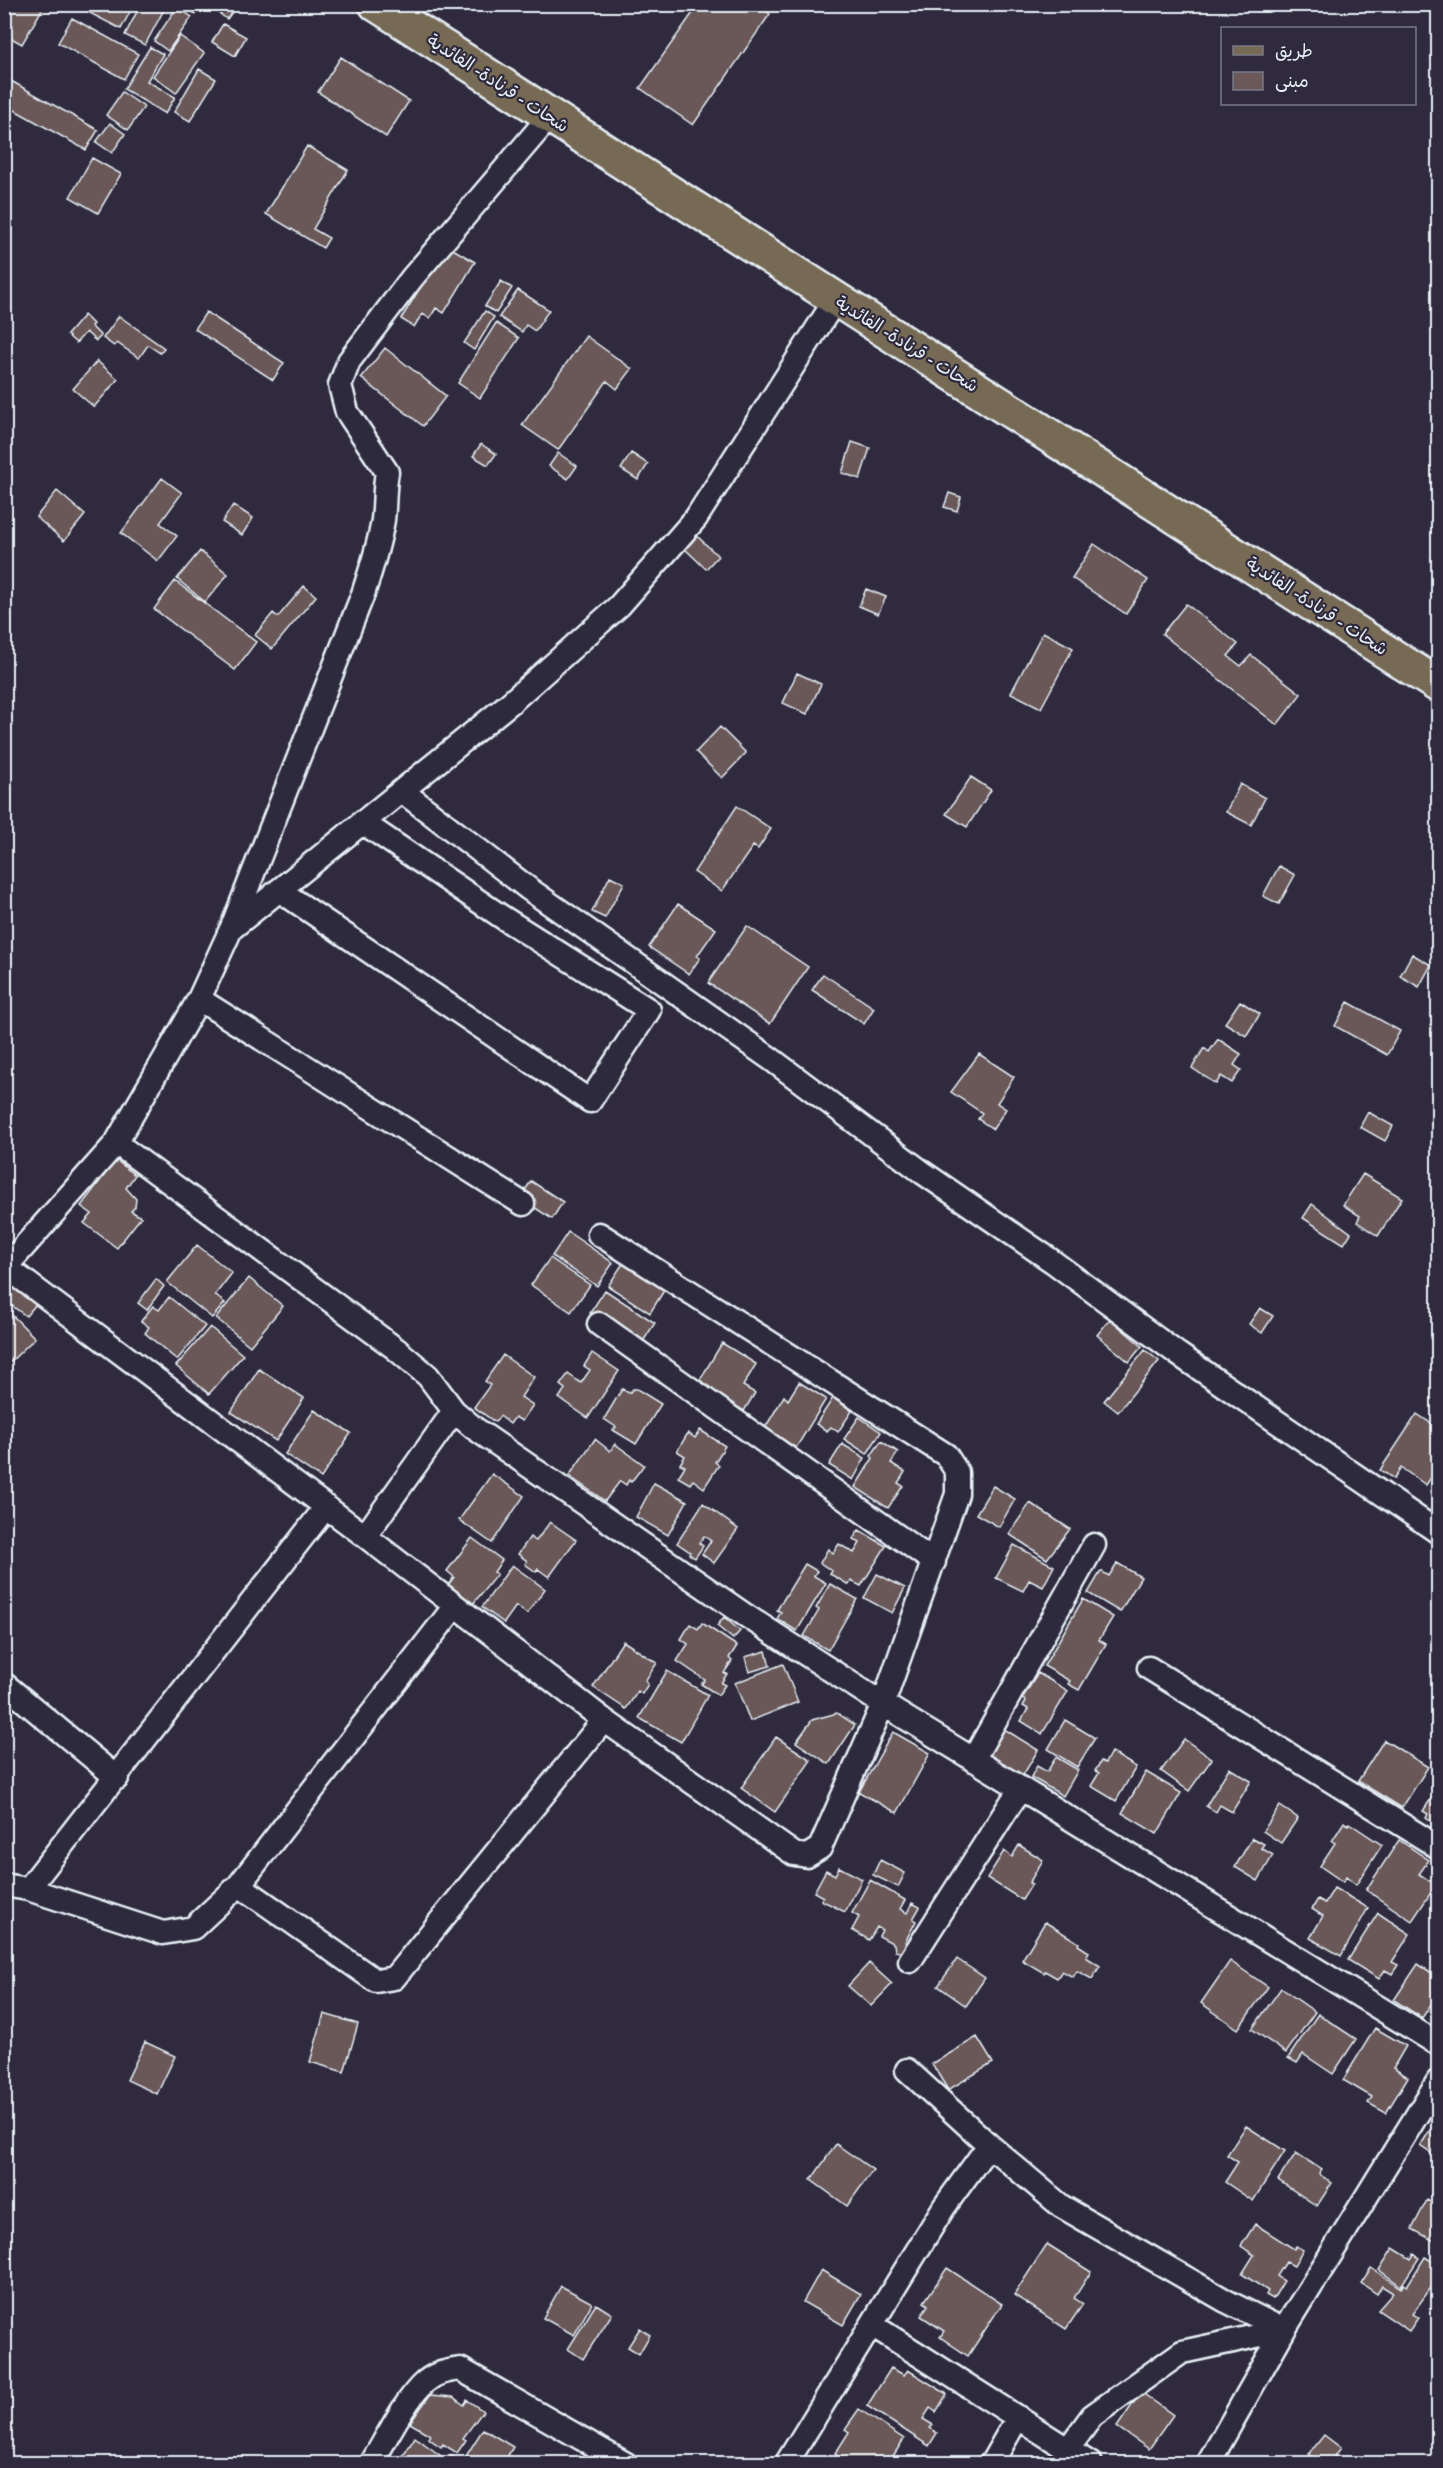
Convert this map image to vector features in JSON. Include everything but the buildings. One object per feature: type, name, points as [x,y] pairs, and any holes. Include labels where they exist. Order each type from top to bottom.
[{"type":"main road","name":"شحات - قرنادة- الفائدية","points":[[376,4],[1438,685]]},
{"type":"street","points":[[550,116],[412,278],[349,361],[340,385],[347,412],[387,472],[383,497],[383,518],[373,564],[363,594],[231,929],[199,999],[116,1143],[5,1268],[365,1536],[604,1720],[794,1854],[807,1856],[820,1848],[883,1704],[957,1494],[957,1472],[946,1455],[599,1234]]},
{"type":"street","points":[[231,929],[510,703],[619,606],[696,518],[837,299]]},
{"type":"street","points":[[402,791],[529,889],[771,1059],[922,1172],[1052,1261],[1178,1354],[1438,1532]]},
{"type":"street","points":[[279,890],[591,1101],[649,1010],[502,917],[362,822]]},
{"type":"street","points":[[199,999],[524,1204]]},
{"type":"street","points":[[116,1143],[396,1349],[428,1376],[454,1411],[483,1435],[745,1615],[973,1760],[1438,2044]]},
{"type":"street","points":[[599,1324],[934,1562]]},
{"type":"street","points":[[365,1536],[454,1411]]},
{"type":"street","points":[[28,1889],[117,1778],[326,1507]]},
{"type":"street","points":[[973,1760],[1094,1545]]},
{"type":"street","points":[[4,1885],[28,1889],[163,1933],[193,1929],[239,1885],[455,1606]]},
{"type":"street","points":[[1149,1668],[1438,1847]]},
{"type":"street","points":[[4,1684],[117,1778]]},
{"type":"street","points":[[239,1885],[376,1980],[394,1978],[604,1720]]},
{"type":"street","points":[[910,1961],[1020,1789]]},
{"type":"street","points":[[907,2070],[989,2145],[1061,2206],[1227,2301],[1284,2330]]},
{"type":"street","points":[[1208,2463],[1284,2330],[1438,2081]]},
{"type":"street","points":[[786,2463],[944,2207],[989,2145]]},
{"type":"street","points":[[872,2325],[1091,2463]]},
{"type":"street","points":[[1068,2449],[1092,2416],[1182,2352],[1284,2330]]},
{"type":"street","points":[[371,2463],[424,2382],[441,2372],[460,2369],[626,2463]]},
{"type":"street","points":[[991,2463],[1018,2417]]}]
